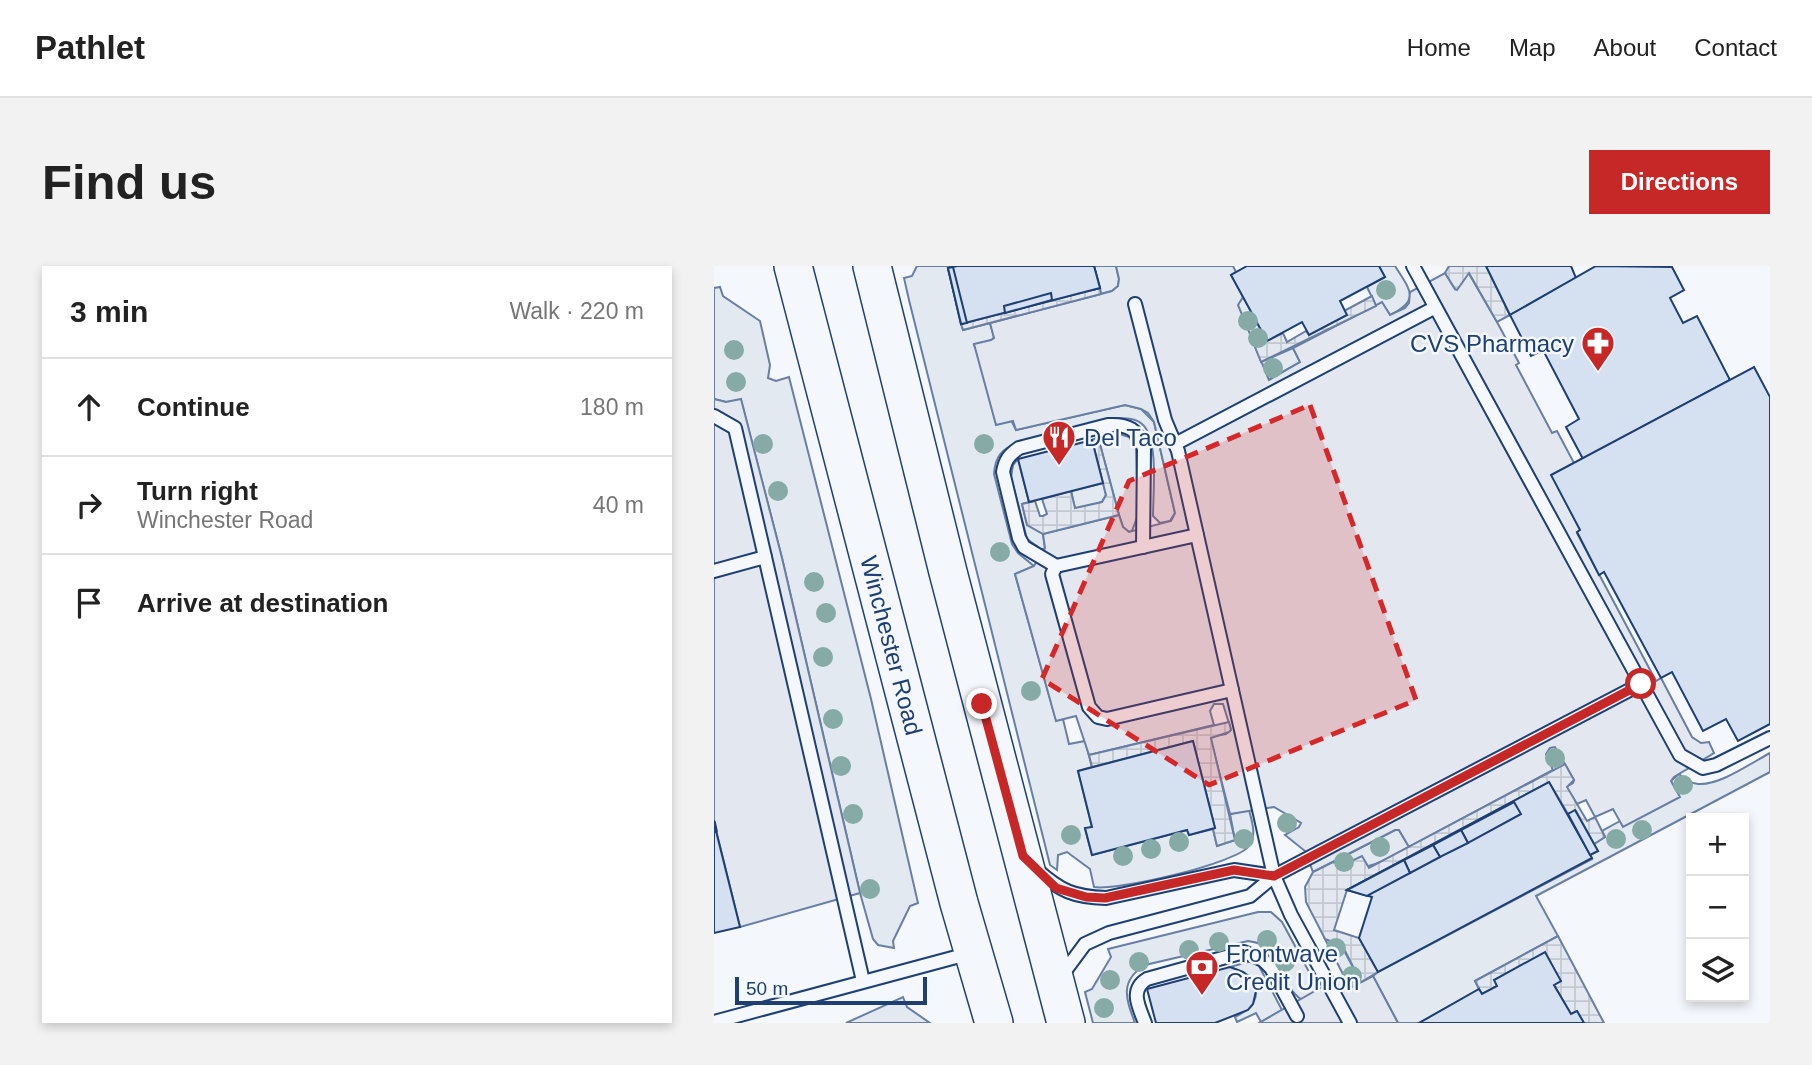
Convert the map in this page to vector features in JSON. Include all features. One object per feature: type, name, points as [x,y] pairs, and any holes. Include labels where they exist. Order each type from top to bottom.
[{"type":"main road","name":"Winchester Road","points":[[793,266],[994,1023]]},
{"type":"main road","points":[[872,266],[947,572],[1062,1008]]},
{"type":"lane","points":[[1413,266],[1681,755],[1703,768],[1717,765],[1770,738]]},
{"type":"lane","points":[[1135,304],[1165,419],[1175,444],[1274,876],[1291,915],[1350,1023]]},
{"type":"lane","points":[[1175,444],[1434,308]]},
{"type":"lane","points":[[714,416],[735,428],[863,981]]},
{"type":"lane","points":[[1143,547],[1144,449],[1133,428],[1122,424],[1108,425],[1019,449],[1010,454],[1003,472],[1019,538],[1024,547],[1056,566],[1143,547],[1197,535]]},
{"type":"lane","points":[[714,571],[765,557]]},
{"type":"lane","points":[[1056,566],[1052,574],[1055,586],[1089,707],[1098,716],[1107,719],[1233,690]]},
{"type":"lane","points":[[1062,1008],[1065,971],[1085,944],[1109,933],[1250,895],[1274,876],[1641,684]]},
{"type":"lane","points":[[1023,856],[1056,888],[1086,897],[1105,898],[1234,870],[1274,876]]},
{"type":"lane","points":[[1145,1023],[1136,996],[1140,983],[1244,952],[1263,960],[1271,968],[1297,1016]]},
{"type":"lane","points":[[714,1022],[974,953]]},
{"type":"highlighted area","points":[[1310,405],[1416,700],[1209,785],[1042,679],[1129,481]]},
{"type":"shaded area","points":[[917,266],[957,266],[948,269],[963,330],[990,323],[994,337],[992,340],[974,345],[1016,430],[1125,405],[1141,409],[1154,422],[1175,513],[1170,521],[1160,523],[1153,516],[1154,467],[1151,441],[1142,424],[1133,419],[1116,418],[1019,442],[1000,454],[994,474],[1012,544],[1018,553],[1034,566],[1015,574],[1056,720],[1063,719],[1069,744],[1085,741],[1092,767],[1078,771],[1092,827],[1085,829],[1092,855],[1187,830],[1189,835],[1213,829],[1217,846],[1235,840],[1230,814],[1249,810],[1253,838],[1249,846],[1239,853],[1175,875],[1107,887],[1094,887],[1090,869],[1067,852],[1058,855],[1057,870],[1050,865],[904,278],[912,276]]},
{"type":"shaded area","points":[[1094,266],[1116,266],[1118,286],[1101,294]]},
{"type":"shaded area","points":[[1116,266],[1233,266],[1236,272],[1231,275],[1243,297],[1238,305],[1269,380],[1300,362],[1293,348],[1382,302],[1390,315],[1405,308],[1409,303],[1410,292],[1445,273],[1455,289],[1468,272],[1519,363],[1516,365],[1552,433],[1557,431],[1574,463],[1580,530],[1577,533],[1656,681],[1661,678],[1692,737],[1701,743],[1709,742],[1714,753],[1674,777],[1671,781],[1680,797],[1623,827],[1613,809],[1595,817],[1586,800],[1577,804],[1566,787],[1574,780],[1555,747],[1550,748],[1546,754],[1553,770],[1409,847],[1399,830],[1395,830],[1313,872],[1305,851],[1285,835],[1301,823],[1274,807],[1230,814],[1210,737],[1226,734],[1231,730],[1223,704],[1214,704],[1210,711],[1214,725],[1089,755],[1076,716],[1056,721],[1015,574],[1034,566],[1045,548],[1043,534],[1119,515],[1123,527],[1129,532],[1171,521],[1175,513],[1154,422],[1148,413],[1125,405],[1016,430],[1013,421],[996,425],[974,344],[994,338],[990,323],[1112,291],[1118,286]]},
{"type":"shaded area","points":[[1379,266],[1395,266],[1410,294],[1406,304],[1390,315],[1382,303],[1376,306],[1367,287],[1385,277]]},
{"type":"shaded area","points":[[1449,266],[1486,266],[1510,315],[1497,322],[1469,273],[1457,290],[1455,289],[1445,273]]},
{"type":"shaded area","points":[[720,287],[723,296],[760,321],[770,365],[768,378],[776,381],[789,377],[871,699],[918,903],[910,906],[893,941],[894,948],[878,945],[873,939],[860,893],[782,558],[741,400],[726,402],[714,399],[714,288]]},
{"type":"shaded area","points":[[1100,288],[1101,294],[963,330],[961,324]]},
{"type":"shaded area","points":[[1372,296],[1376,306],[1261,362],[1255,347],[1283,333],[1287,342],[1306,331],[1309,335],[1346,315],[1344,311]]},
{"type":"shaded area","points":[[1243,297],[1267,341],[1255,347],[1237,305]]},
{"type":"shaded area","points":[[1293,348],[1300,362],[1268,380],[1261,362]]},
{"type":"shaded area","points":[[714,399],[726,402],[741,399],[782,558],[860,893],[740,927],[714,822]]},
{"type":"shaded area","points":[[1116,433],[1129,437],[1136,448],[1138,515],[1132,531],[1129,532],[1123,527],[1119,515],[1098,437]]},
{"type":"shaded area","points":[[1098,437],[1119,515],[1043,534],[1027,525],[1022,504],[1035,501],[1040,516],[1043,516],[1047,514],[1042,499],[1071,491],[1075,508],[1102,502],[1106,495],[1092,440]]},
{"type":"shaded area","points":[[1018,459],[1029,502],[1022,504],[1027,524],[1043,534],[1045,549],[1027,539],[1011,477],[1013,465]]},
{"type":"shaded area","points":[[1103,483],[1106,495],[1102,502],[1075,509],[1071,491]]},
{"type":"shaded area","points":[[1229,722],[1229,732],[1211,738],[1235,840],[1217,846],[1193,741],[1092,767],[1089,755]]},
{"type":"shaded area","points":[[1770,753],[1770,772],[1693,813],[1686,813],[1686,817],[1536,896],[1558,936],[1475,981],[1479,989],[1419,1023],[1398,1023],[1373,976],[1378,972],[1592,859],[1590,855],[1598,851],[1594,844],[1605,837],[1602,831],[1620,821],[1623,826],[1679,796],[1671,781],[1679,774],[1692,783],[1706,784],[1744,768]]},
{"type":"shaded area","points":[[1565,764],[1574,780],[1567,787],[1587,821],[1595,817],[1605,837],[1594,844],[1576,811],[1568,814],[1549,782],[1347,890],[1334,930],[1359,938],[1378,972],[1361,982],[1342,945],[1325,939],[1306,902],[1305,887],[1313,872],[1333,862],[1341,866],[1362,856],[1369,868]]},
{"type":"shaded area","points":[[1399,830],[1409,847],[1363,867],[1353,868],[1333,862]]},
{"type":"shaded area","points":[[1258,912],[1271,912],[1282,922],[1314,981],[1315,993],[1302,1000],[1288,984],[1270,950],[1261,944],[1248,941],[1145,965],[1131,977],[1128,984],[1127,998],[1135,1023],[1093,1023],[1085,992],[1092,989],[1111,957],[1108,949]]},
{"type":"shaded area","points":[[1558,936],[1604,1023],[1584,1023],[1577,1011],[1571,1014],[1554,985],[1561,981],[1497,986],[1482,994],[1475,981]]},
{"type":"shaded area","points":[[1325,939],[1341,945],[1361,982],[1349,986]]},
{"type":"shaded area","points":[[1251,961],[1259,966],[1282,1010],[1261,1022],[1256,1013],[1237,1022],[1235,1017],[1252,1004],[1256,990],[1248,977],[1230,967]]},
{"type":"shaded area","points":[[1343,975],[1352,987],[1373,976],[1398,1023],[1259,1023]]},
{"type":"shaded area","points":[[903,997],[907,1007],[930,1023],[846,1023]]},
{"type":"building","points":[[957,266],[1094,266],[1100,288],[961,324],[948,268]]},
{"type":"building","points":[[1086,266],[1094,266],[1100,288],[1092,290]]},
{"type":"building","points":[[1247,266],[1379,266],[1385,277],[1340,301],[1347,315],[1309,335],[1302,322],[1267,341],[1231,275]]},
{"type":"building","points":[[1486,266],[1571,266],[1576,278],[1510,315]]},
{"type":"building","name":"CVS Pharmacy","points":[[1596,266],[1672,267],[1684,290],[1670,298],[1683,323],[1697,316],[1730,380],[1583,459],[1566,427],[1579,419],[1543,350],[1531,356],[1510,315]]},
{"type":"building","points":[[953,267],[967,323],[961,324],[948,268]]},
{"type":"building","points":[[1051,293],[1052,300],[1005,313],[1004,306]]},
{"type":"building","points":[[1754,367],[1770,397],[1770,724],[1738,741],[1726,719],[1703,731],[1672,672],[1661,678],[1604,572],[1599,575],[1577,532],[1580,530],[1551,475]]},
{"type":"building","name":"Del Taco","points":[[1092,440],[1103,483],[1029,502],[1018,459]]},
{"type":"building","points":[[1193,741],[1215,828],[1189,835],[1187,830],[1092,855],[1085,828],[1092,827],[1078,771]]},
{"type":"building","points":[[1549,782],[1592,858],[1378,972],[1359,938],[1372,897],[1347,890]]},
{"type":"building","points":[[1514,802],[1521,814],[1468,843],[1461,830]]},
{"type":"building","points":[[1575,810],[1598,851],[1590,855],[1568,814]]},
{"type":"building","points":[[1461,830],[1468,843],[1440,857],[1433,845]]},
{"type":"building","points":[[716,831],[740,927],[714,933],[714,832]]},
{"type":"building","points":[[1433,845],[1440,857],[1410,873],[1404,860]]},
{"type":"building","points":[[1404,860],[1410,873],[1367,896],[1347,890]]},
{"type":"building","points":[[1545,952],[1561,981],[1554,985],[1571,1014],[1577,1011],[1584,1023],[1419,1023],[1479,989],[1482,994],[1497,986],[1494,980]]},
{"type":"building","name":"Frontwave Credit Union","points":[[1230,967],[1253,979],[1256,991],[1253,1004],[1248,1010],[1215,1023],[1156,1023],[1147,989]]},
{"type":"wall","points":[[714,822],[716,831]]},
{"type":"place","name":"CVS Pharmacy","points":[[1598,373]]},
{"type":"place","name":"Del Taco","points":[[1059,467]]},
{"type":"place","name":"Frontwave Credit Union","points":[[1202,997]]},
{"type":"route","points":[[982,704],[1023,856],[1056,888],[1086,897],[1105,898],[1234,870],[1274,876],[1641,684]]}]
